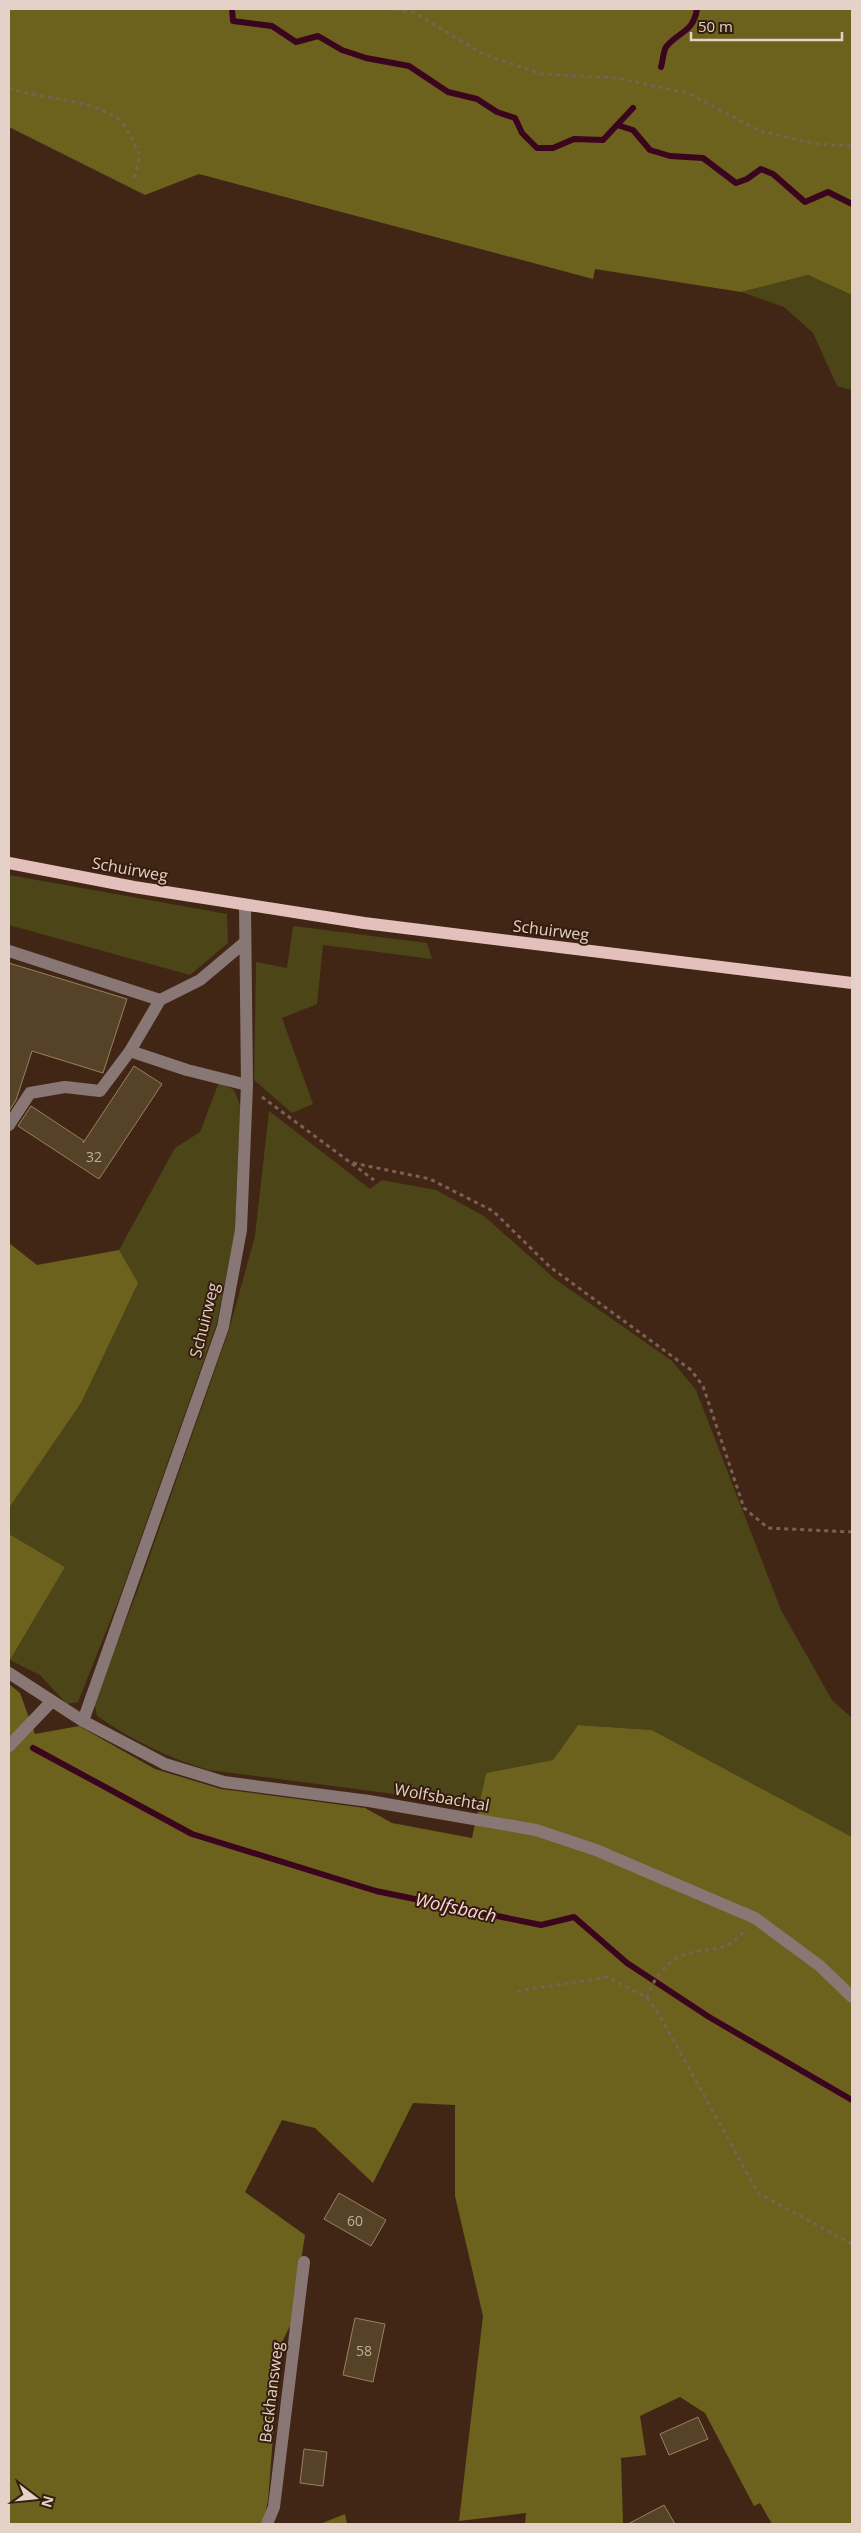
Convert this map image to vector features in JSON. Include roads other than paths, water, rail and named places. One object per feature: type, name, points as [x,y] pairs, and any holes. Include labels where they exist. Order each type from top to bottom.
[{"type":"main road","name":"Schuirweg","points":[[9,863],[246,906],[374,924],[852,983]]},
{"type":"street","name":"Schuirweg","points":[[83,1721],[223,1327],[241,1230],[246,1085],[244,943],[246,906]]},
{"type":"street","points":[[9,1125],[30,1093],[65,1087],[100,1091],[130,1051],[160,1000],[200,980],[244,943]]},
{"type":"street","points":[[9,951],[160,1000]]},
{"type":"street","points":[[130,1051],[187,1070],[246,1085]]},
{"type":"street","name":"Wolfsbachtal","points":[[9,1673],[83,1721],[165,1764],[224,1782],[369,1801],[536,1830],[596,1850],[755,1918],[820,1966],[852,1997]]},
{"type":"street","points":[[9,1746],[51,1702]]},
{"type":"street","name":"Beckhansweg","points":[[267,2524],[274,2506],[304,2262]]},
{"type":"waterway","points":[[232,9],[233,21],[272,26],[296,42],[318,36],[342,50],[366,58],[409,66],[448,92],[477,99],[497,112],[515,118],[522,133],[537,148],[553,148],[574,139],[603,140],[617,125],[633,130],[650,150],[670,156],[703,158],[736,183],[747,179],[761,169],[773,174],[805,202],[828,192],[852,204]]},
{"type":"waterway","points":[[661,67],[666,47],[689,27],[697,9]]},
{"type":"waterway","points":[[617,125],[633,108]]},
{"type":"waterway","name":"Wolfsbach","points":[[33,1748],[192,1834],[376,1891],[541,1925],[574,1917],[627,1963],[709,2017],[852,2100]]}]
